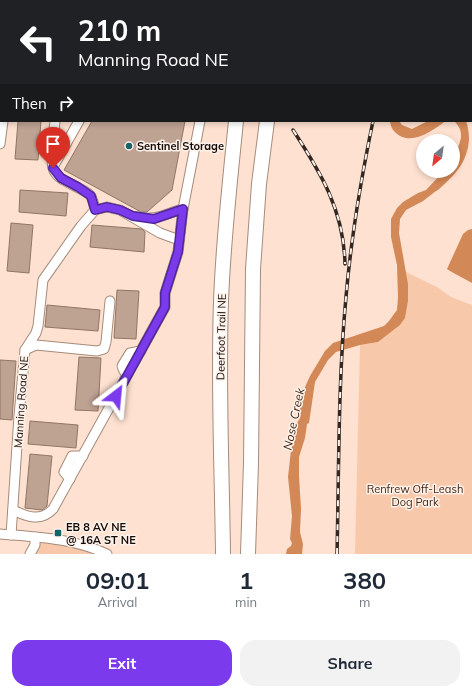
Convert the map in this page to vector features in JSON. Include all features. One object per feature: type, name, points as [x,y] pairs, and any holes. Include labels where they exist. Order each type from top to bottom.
[{"type":"highway","name":"Deerfoot Trail NE","points":[[223,554],[220,387],[221,302],[226,209],[236,122]]},
{"type":"highway","points":[[248,554],[251,463],[253,269],[259,184],[267,122]]},
{"type":"street","points":[[0,144],[3,122]]},
{"type":"street","points":[[55,122],[52,148],[53,168],[61,178],[91,196],[95,210],[107,207],[120,210],[133,216],[160,234],[179,240]]},
{"type":"street","points":[[53,168],[78,122]]},
{"type":"street","points":[[13,510],[28,517],[36,518],[43,516],[53,509],[165,307],[165,293],[175,262],[183,209],[200,122]]},
{"type":"street","points":[[133,216],[154,219],[183,209]]},
{"type":"street","name":"Manning Road NE","points":[[11,535],[25,350],[36,333],[38,326],[43,280],[81,226],[95,210]]},
{"type":"street","points":[[25,350],[36,345],[97,351],[104,349],[110,301]]},
{"type":"street","points":[[0,534],[35,537],[80,544],[107,554]]},
{"type":"street","points":[[30,554],[35,545],[35,537]]},
{"type":"green space","name":"Renfrew Off-Leash Dog Park","points":[[406,272],[437,287],[451,297],[472,305],[472,554],[355,554],[360,345],[378,342],[400,325],[405,318],[408,301]]},
{"type":"green space","points":[[35,537],[107,554],[30,554]]},
{"type":"shaded area","points":[[390,122],[400,122],[402,125],[412,129],[426,122],[444,122],[424,134],[416,134],[416,137],[406,138],[394,132]]},
{"type":"shaded area","points":[[455,122],[466,122],[468,128],[468,148],[460,166],[460,141],[461,131]]},
{"type":"shaded area","points":[[437,178],[451,178],[423,201],[406,210],[400,219],[399,233],[408,284],[408,301],[405,318],[400,325],[378,342],[360,345],[336,352],[328,360],[315,382],[309,423],[307,424],[305,438],[299,457],[301,509],[300,532],[303,544],[302,554],[286,554],[287,549],[292,543],[290,539],[292,516],[288,477],[291,450],[297,423],[300,418],[300,404],[305,387],[325,351],[333,343],[384,326],[397,310],[397,265],[391,237],[391,219],[397,208],[403,202],[426,190]]},
{"type":"shaded area","points":[[472,229],[472,283],[447,269],[463,234]]},
{"type":"building","points":[[18,122],[41,122],[38,160],[15,159]]},
{"type":"building","name":"Sentinel Storage","points":[[91,122],[185,122],[172,190],[147,212],[141,212],[64,170]]},
{"type":"building","points":[[20,190],[68,193],[66,216],[19,212]]},
{"type":"building","points":[[11,223],[33,225],[29,273],[7,271]]},
{"type":"building","points":[[92,225],[142,229],[145,232],[144,252],[90,247]]},
{"type":"building","points":[[117,290],[139,291],[136,339],[114,338]]},
{"type":"building","points":[[47,305],[100,310],[98,331],[45,327]]},
{"type":"building","points":[[79,357],[101,358],[98,411],[75,410]]},
{"type":"building","points":[[0,360],[16,361],[12,420],[0,419]]},
{"type":"building","points":[[30,421],[78,425],[76,448],[28,444]]},
{"type":"building","points":[[30,454],[52,456],[47,506],[42,510],[25,508]]},
{"type":"railway","points":[[337,554],[340,393],[343,329],[357,209],[373,122]]},
{"type":"railway","points":[[293,130],[313,162],[329,193],[340,227],[344,245],[345,264]]},
{"type":"place","name":"Sentinel Storage","points":[[129,146]]},
{"type":"place","name":"EB 8 AV NE @ 16A ST NE","points":[[58,533]]},
{"type":"route","points":[[53,168],[56,174],[61,178],[91,196],[95,210],[107,207],[120,210],[133,216],[154,219],[183,209],[178,252],[165,293],[165,307],[116,396]]},
{"type":"water label","name":"Nose Creek","points":[[294,419]]}]
